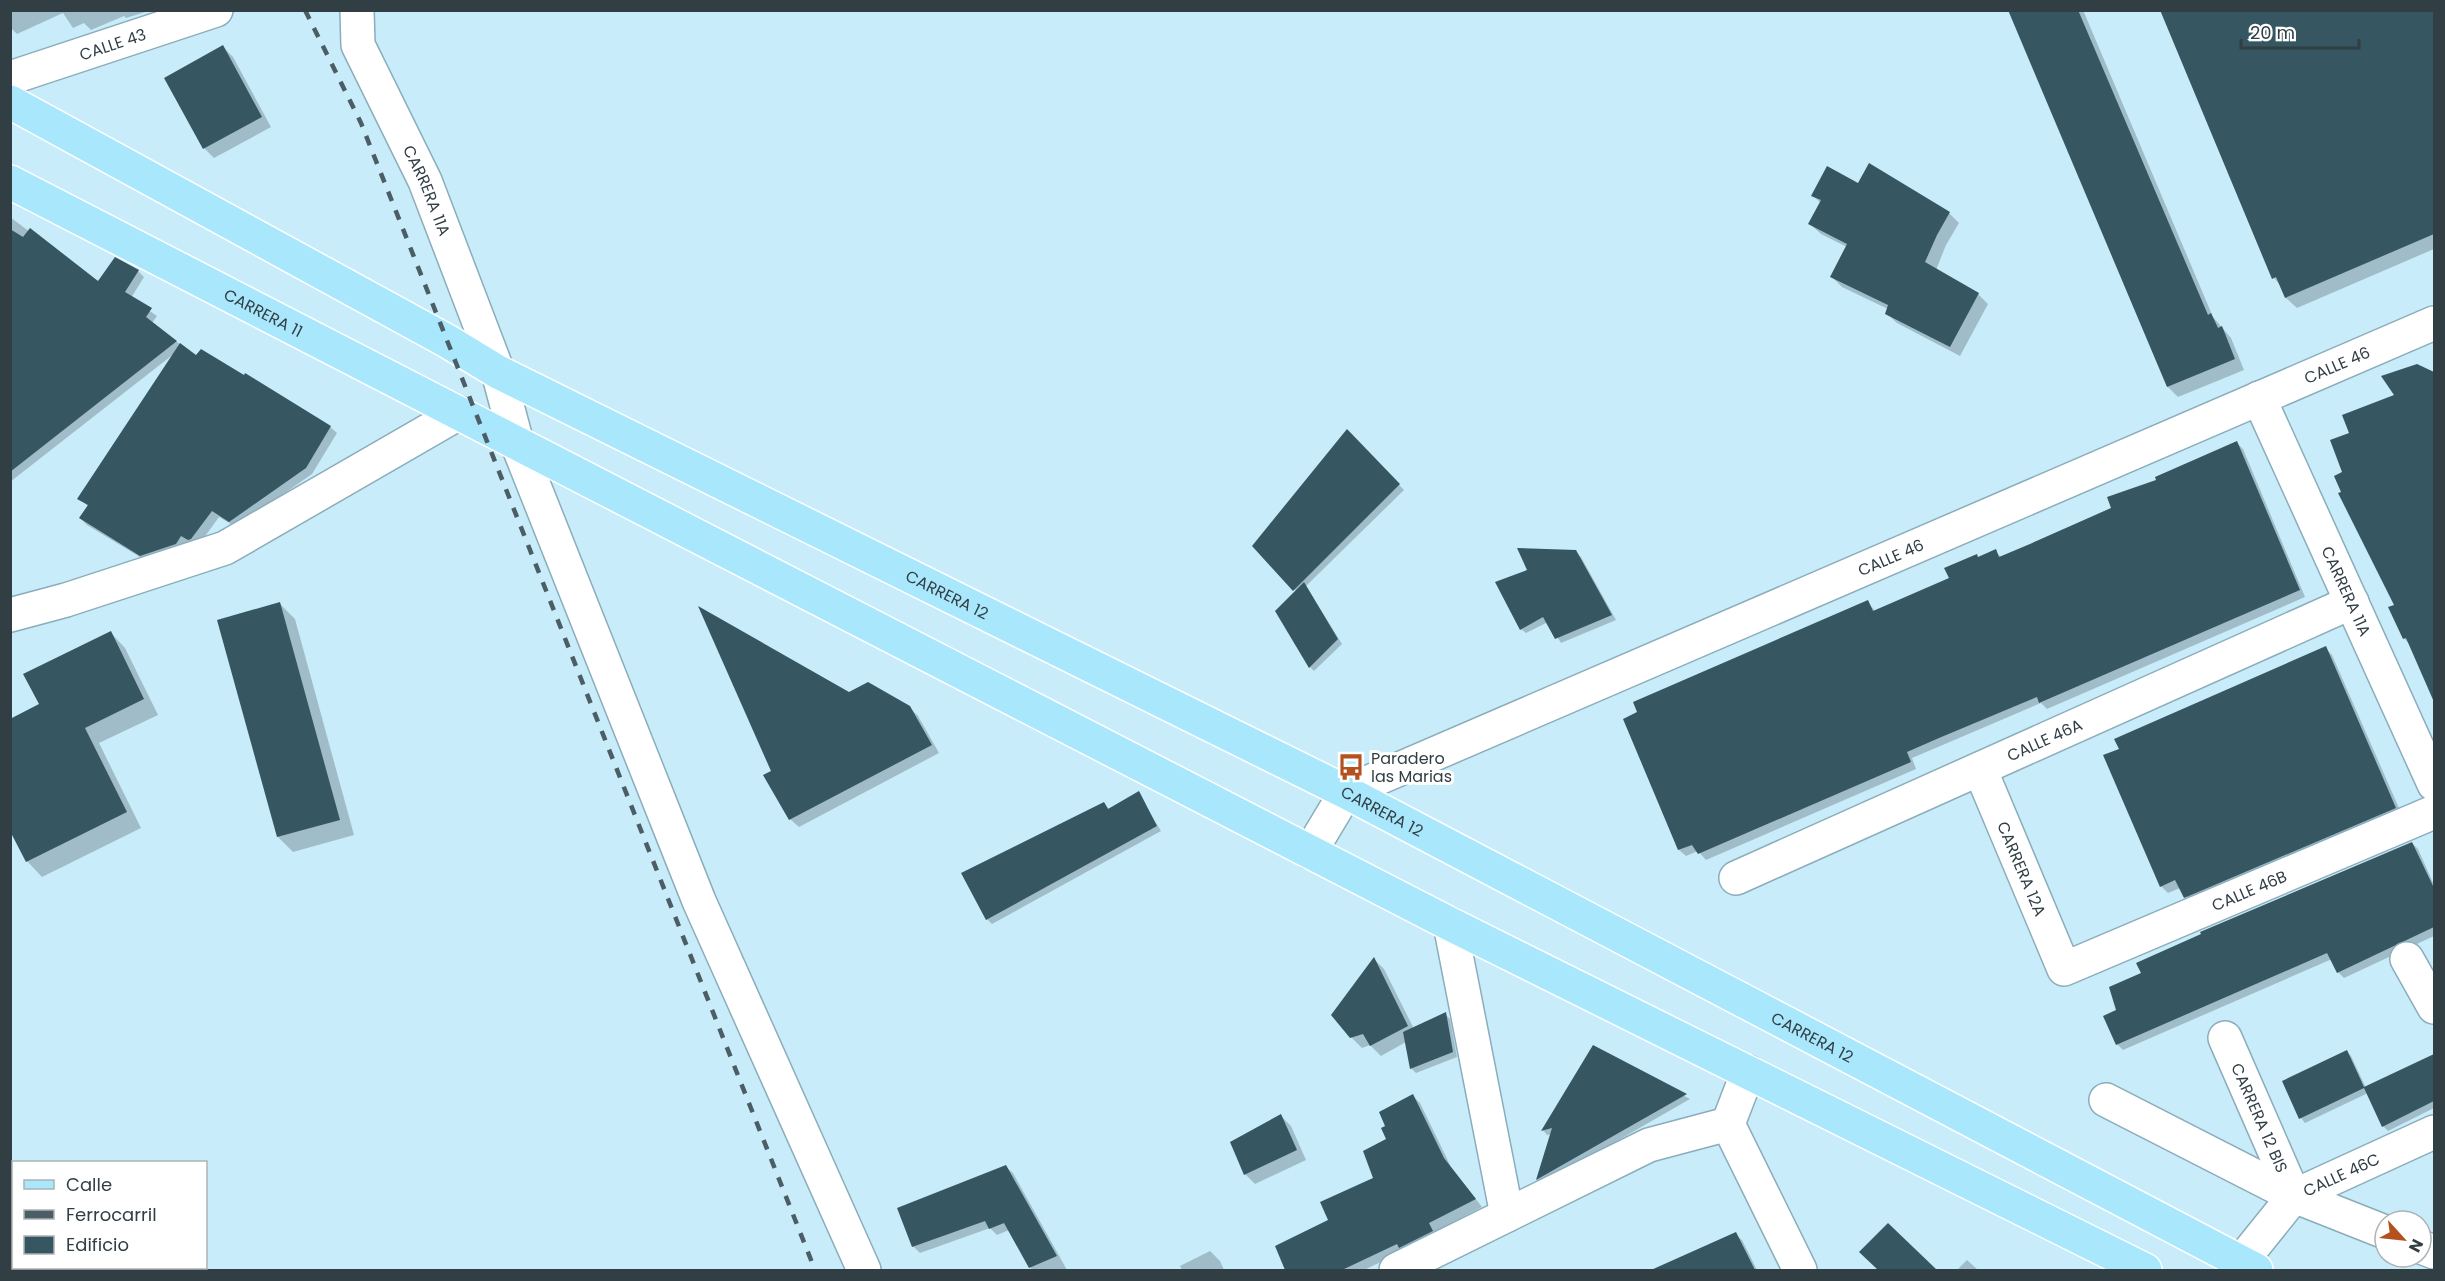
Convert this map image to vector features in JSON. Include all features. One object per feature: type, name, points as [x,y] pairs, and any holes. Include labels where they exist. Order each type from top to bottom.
[{"type":"main road","points":[[10,102],[447,341],[498,372]]},
{"type":"main road","name":"CARRERA 11","points":[[10,182],[517,443]]},
{"type":"main road","name":"CARRERA 12","points":[[498,372],[1346,792],[2248,1267]]},
{"type":"main road","points":[[517,443],[1450,924],[2145,1270]]},
{"type":"street","name":"CALLE 43","points":[[10,78],[216,10]]},
{"type":"street","name":"CARRERA 11A","points":[[357,10],[358,45],[425,181],[498,372],[517,443],[699,901],[864,1270]]},
{"type":"street","name":"CALLE 46","points":[[1346,792],[2434,322]]},
{"type":"street","name":"CARRERA 11A","points":[[2259,398],[2434,784]]},
{"type":"street","points":[[10,615],[66,600],[225,548],[459,413]]},
{"type":"street","name":"CALLE 46A","points":[[1736,878],[2352,602]]},
{"type":"street","name":"CARRERA 12A","points":[[1980,769],[2064,969]]},
{"type":"street","points":[[1310,852],[1346,792]]},
{"type":"street","name":"CALLE 46B","points":[[2064,969],[2434,812]]},
{"type":"street","points":[[1450,924],[1507,1215]]},
{"type":"street","points":[[2407,959],[2434,1007]]},
{"type":"street","name":"CARRERA 12 BIS","points":[[2224,1038],[2294,1196]]},
{"type":"street","points":[[1748,1072],[1728,1124],[1800,1270]]},
{"type":"street","points":[[2106,1100],[2294,1196],[2373,1227]]},
{"type":"street","points":[[1396,1270],[1649,1145],[1728,1124]]},
{"type":"street","name":"CALLE 46C","points":[[2248,1267],[2294,1196],[2434,1132]]},
{"type":"building","points":[[2008,10],[2078,10],[2208,315],[2211,313],[2218,328],[2222,326],[2235,359],[2167,387]]},
{"type":"building","points":[[2160,10],[2434,10],[2434,234],[2285,298],[2276,277],[2272,279]]},
{"type":"building","points":[[223,45],[262,117],[203,149],[164,78]]},
{"type":"building","points":[[1869,163],[1950,212],[1925,262],[1979,293],[1950,347],[1885,314],[1888,305],[1830,277],[1847,244],[1808,224],[1821,200],[1811,196],[1827,166],[1858,183]]},
{"type":"building","points":[[30,228],[98,281],[115,257],[139,270],[125,292],[152,308],[146,317],[177,341],[10,472],[10,229],[23,237]]},
{"type":"building","points":[[180,343],[196,355],[201,349],[244,375],[245,373],[331,426],[306,468],[229,522],[212,511],[191,539],[188,540],[181,536],[176,544],[140,556],[79,518],[88,505],[77,499]]},
{"type":"building","points":[[2417,364],[2434,372],[2434,702],[2406,638],[2403,639],[2388,607],[2394,605],[2338,493],[2341,492],[2334,476],[2342,472],[2330,440],[2349,433],[2342,415],[2394,395],[2381,376]]},
{"type":"building","points":[[1347,429],[1400,484],[1293,591],[1252,546]]},
{"type":"building","points":[[2237,441],[2300,590],[2039,703],[2037,697],[1907,752],[1911,762],[1698,854],[1692,845],[1678,850],[1623,719],[1637,712],[1633,702],[1868,600],[1873,611],[1949,578],[1944,568],[1977,554],[1978,557],[1996,549],[1999,557],[2030,544],[2111,508],[2107,497],[2156,480],[2155,477]]},
{"type":"building","points":[[1517,548],[1576,550],[1612,615],[1555,639],[1543,617],[1520,630],[1495,582],[1527,570]]},
{"type":"building","points":[[1304,582],[1338,639],[1309,668],[1275,611]]},
{"type":"building","points":[[280,602],[340,820],[277,837],[217,620]]},
{"type":"building","points":[[698,606],[849,692],[868,682],[910,706],[932,745],[789,820],[763,775],[771,771]]},
{"type":"building","points":[[111,631],[144,699],[85,728],[127,812],[26,862],[10,831],[10,719],[39,704],[23,674]]},
{"type":"building","points":[[2326,646],[2396,808],[2184,898],[2175,880],[2160,887],[2103,755],[2119,749],[2114,739]]},
{"type":"building","points":[[1139,791],[1157,826],[986,920],[961,873],[1104,802],[1108,809]]},
{"type":"building","points":[[2412,842],[2434,888],[2434,927],[2337,973],[2327,953],[2116,1045],[2103,1016],[2116,1010],[2109,987],[2141,973],[2136,963],[2201,934],[2200,932]]},
{"type":"building","points":[[1374,957],[1408,1026],[1370,1046],[1363,1034],[1350,1038],[1331,1015]]},
{"type":"building","points":[[1446,1012],[1453,1052],[1410,1069],[1403,1032]]},
{"type":"building","points":[[1593,1045],[1687,1094],[1536,1180],[1552,1128],[1541,1131]]},
{"type":"building","points":[[2347,1050],[2364,1087],[2434,1054],[2434,1101],[2382,1127],[2364,1088],[2299,1119],[2282,1081]]},
{"type":"building","points":[[1413,1094],[1444,1158],[1476,1199],[1429,1223],[1433,1231],[1399,1248],[1397,1244],[1342,1270],[1285,1270],[1275,1246],[1328,1220],[1320,1202],[1373,1178],[1363,1151],[1386,1139],[1381,1128],[1385,1126],[1379,1112]]},
{"type":"building","points":[[1281,1114],[1297,1150],[1244,1175],[1230,1142]]},
{"type":"building","points":[[1006,1165],[1057,1256],[1029,1268],[1004,1223],[989,1229],[985,1221],[912,1247],[897,1208]]},
{"type":"building","points":[[1888,1223],[1937,1270],[1878,1270],[1859,1252]]},
{"type":"building","points":[[1736,1232],[1755,1270],[1651,1270]]},
{"type":"railway","points":[[305,10],[361,123],[815,1270]]},
{"type":"place","name":"Paradero las Marias","points":[[1351,767]]}]
